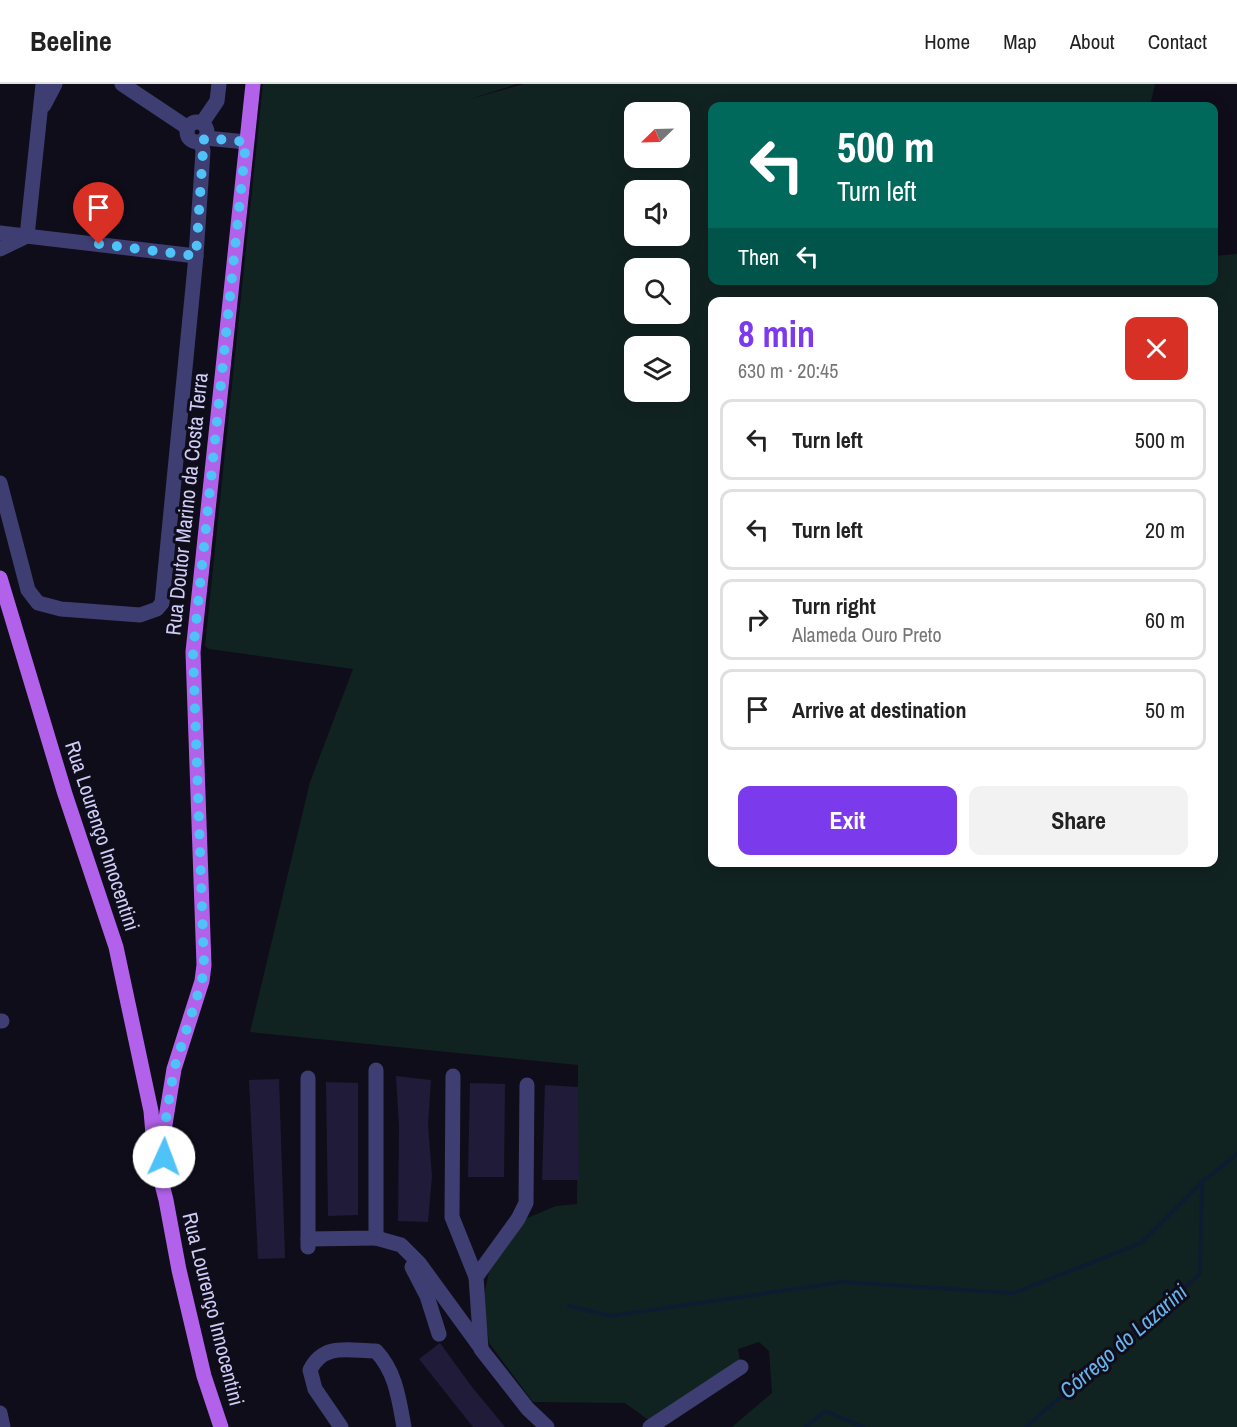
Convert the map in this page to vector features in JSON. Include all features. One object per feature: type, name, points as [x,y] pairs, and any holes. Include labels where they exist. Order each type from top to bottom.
[{"type":"main road","name":"Rua Doutor Marino da Costa Terra","points":[[162,1143],[174,1069],[202,981],[204,964],[193,652],[253,84]]},
{"type":"main road","name":"Rua Lourenço Innocentini","points":[[0,578],[65,794],[116,947],[151,1111],[162,1143],[166,1200]]},
{"type":"main road","name":"Rua Doutor Marino da Costa Terra","points":[[151,1111],[162,1087],[174,1069]]},
{"type":"main road","name":"Rua Lourenço Innocentini","points":[[151,1111],[155,1157],[166,1200],[179,1270],[204,1376],[221,1427]]},
{"type":"street","points":[[27,236],[43,84]]},
{"type":"street","points":[[41,111],[55,84]]},
{"type":"street","points":[[0,483],[28,590],[38,603],[53,608],[140,615],[157,609],[162,603],[165,595],[196,256],[204,140],[208,132],[122,84]]},
{"type":"street","points":[[195,125],[215,105],[219,84]]},
{"type":"street","points":[[204,140],[246,142]]},
{"type":"street","points":[[0,233],[196,256]]},
{"type":"street","points":[[0,249],[27,236]]},
{"type":"street","points":[[376,1070],[376,1238]]},
{"type":"street","points":[[453,1076],[452,1217],[476,1277],[481,1348]]},
{"type":"street","points":[[308,1078],[308,1243],[376,1238],[401,1245],[419,1263],[528,1409],[547,1427]]},
{"type":"street","points":[[476,1277],[518,1219],[526,1203],[527,1085]]},
{"type":"street","points":[[401,1245],[427,1296],[439,1334]]},
{"type":"street","points":[[341,1427],[315,1389],[310,1370],[316,1357],[329,1350],[376,1351],[388,1363],[398,1394],[404,1427]]},
{"type":"street","points":[[650,1427],[741,1367]]},
{"type":"street","points":[[0,1413],[3,1427]]},
{"type":"green space","points":[[263,84],[517,84],[470,99],[524,84],[1155,84],[1151,102],[708,102],[708,285],[1218,285],[1218,256],[1237,254],[1237,1427],[732,1427],[772,1393],[769,1351],[759,1342],[738,1349],[741,1367],[654,1424],[625,1403],[533,1402],[489,1343],[483,1300],[489,1272],[525,1219],[556,1206],[577,1204],[578,1065],[250,1032],[310,782],[353,669],[209,649],[205,646]]},
{"type":"building","points":[[396,1076],[431,1080],[428,1125],[432,1176],[428,1222],[398,1221],[399,1126]]},
{"type":"building","points":[[279,1079],[285,1258],[258,1259],[249,1080]]},
{"type":"building","points":[[326,1082],[358,1083],[358,1215],[328,1216]]},
{"type":"building","points":[[470,1083],[505,1084],[504,1177],[468,1177]]},
{"type":"building","points":[[545,1085],[578,1087],[579,1180],[542,1180]]},
{"type":"building","points":[[440,1343],[505,1427],[473,1427],[419,1359]]},
{"type":"waterway","name":"Córrego do Lazarini","points":[[1026,1427],[1200,1274],[1202,1182],[1237,1154]]},
{"type":"waterway","points":[[569,1306],[611,1316],[842,1282],[1014,1293],[1141,1243],[1202,1182]]},
{"type":"waterway","name":"Córrego do Lazarini","points":[[806,1427],[825,1411],[863,1427]]},
{"type":"route","points":[[99,244],[196,256],[203,151],[201,142],[206,138],[246,142],[193,652],[204,964],[202,981],[174,1069],[162,1143],[164,1157]]}]
